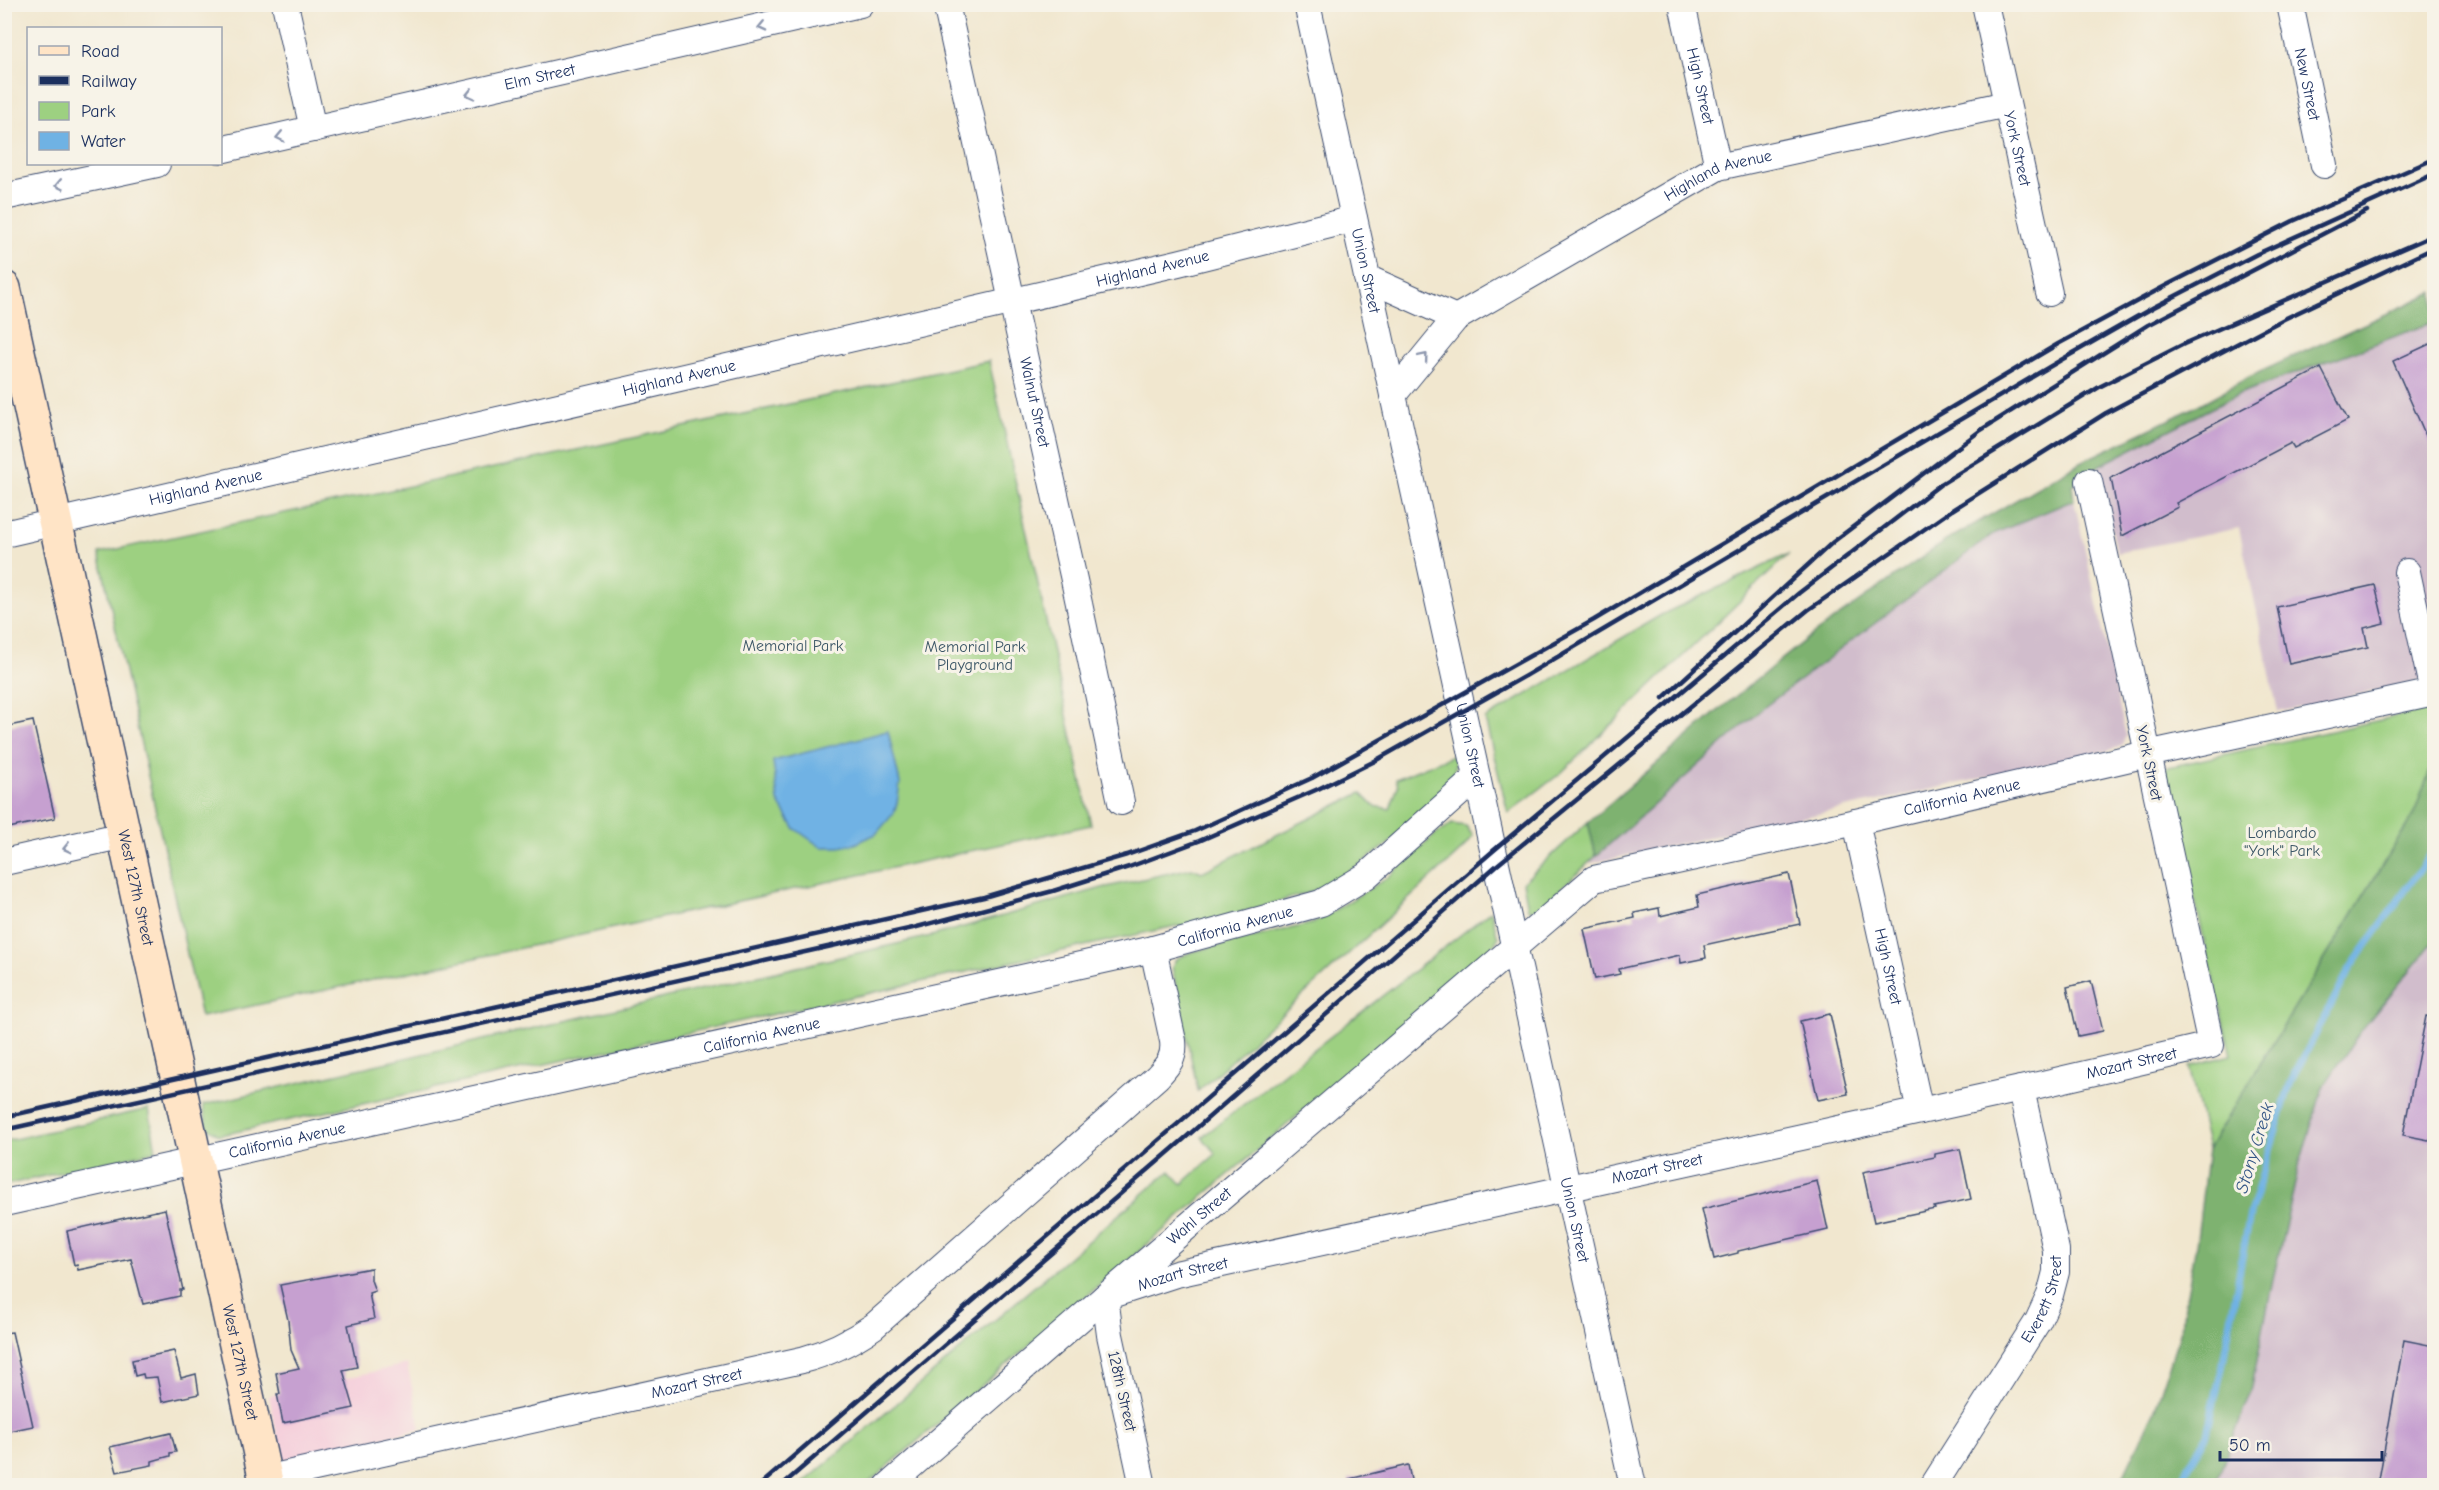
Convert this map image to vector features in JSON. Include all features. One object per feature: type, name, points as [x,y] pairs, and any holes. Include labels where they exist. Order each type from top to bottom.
[{"type":"main road","name":"West 127th Street","points":[[4,288],[266,1482]]},
{"type":"street","points":[[285,4],[313,129]]},
{"type":"street","name":"Elm Street","points":[[222,150],[860,4]]},
{"type":"street","name":"Walnut Street","points":[[946,4],[1074,580],[1120,802]]},
{"type":"street","name":"Union Street","points":[[1307,4],[1633,1485]]},
{"type":"street","name":"High Street","points":[[1682,4],[1718,167]]},
{"type":"street","name":"York Street","points":[[1985,4],[2049,293]]},
{"type":"street","name":"New Street","points":[[2290,4],[2324,165]]},
{"type":"street","name":"Highland Avenue","points":[[1392,394],[1456,318],[1718,167],[2007,104]]},
{"type":"street","points":[[4,197],[152,165]]},
{"type":"street","name":"Highland Avenue","points":[[4,534],[1178,263],[1354,219]]},
{"type":"street","points":[[1367,278],[1456,318]]},
{"type":"street","name":"York Street","points":[[2089,481],[2211,1045]]},
{"type":"street","points":[[2407,572],[2434,692]]},
{"type":"street","name":"California Avenue","points":[[1515,949],[1594,879],[1856,822],[2147,754],[2434,692]]},
{"type":"street","name":"California Avenue","points":[[4,1203],[1153,949],[1321,903],[1366,876],[1477,777]]},
{"type":"street","name":"High Street","points":[[1856,822],[1920,1111]]},
{"type":"street","points":[[4,862],[124,835]]},
{"type":"street","name":"Mozart Street","points":[[266,1482],[802,1360],[840,1348],[874,1326],[1157,1077],[1172,1061],[1173,1041],[1153,949]]},
{"type":"street","name":"Wahl Street","points":[[888,1485],[1105,1297],[1515,949]]},
{"type":"street","name":"Mozart Street","points":[[1105,1297],[1176,1274],[2021,1089],[2211,1045]]},
{"type":"street","name":"Everett Street","points":[[1933,1485],[2038,1321],[2050,1295],[2056,1272],[2054,1237],[2021,1089]]},
{"type":"street","name":"128th Street","points":[[1105,1297],[1110,1335],[1143,1485]]},
{"type":"shaded area","points":[[2434,322],[2434,678],[2278,712],[2239,528],[2117,553],[2099,466],[2239,394]]},
{"type":"shaded area","points":[[2074,500],[2126,736],[2121,746],[2107,751],[1587,864],[1763,708],[1993,534]]},
{"type":"shaded area","points":[[2434,941],[2434,1485],[2214,1486],[2251,1391],[2273,1279],[2299,1166],[2323,1087],[2363,1028]]},
{"type":"shaded area","points":[[407,1364],[421,1429],[282,1460],[269,1396]]},
{"type":"green space","points":[[2434,292],[2434,322],[2239,394],[2099,466],[2072,485],[2074,500],[1993,534],[1763,708],[1596,856],[1588,822],[1720,709],[1812,635],[1944,542],[2081,462],[2191,409],[2249,377]]},
{"type":"green space","name":"Memorial Park","points":[[989,361],[1091,825],[201,1017],[99,553]]},
{"type":"green space","points":[[1789,554],[1561,773],[1508,813],[1485,719],[1661,615]]},
{"type":"green space","name":"Lombardo \"York\" Park","points":[[2434,708],[2434,760],[2414,814],[2208,1149],[2189,1066],[2231,1055],[2164,768]]},
{"type":"green space","points":[[1456,754],[1454,778],[1447,789],[1398,837],[1338,880],[1308,893],[1188,928],[1176,926],[226,1134],[219,1135],[207,1127],[203,1105],[935,935],[1102,888],[1192,868],[1202,872],[1361,793],[1374,806],[1390,809],[1398,786],[1396,779]]},
{"type":"green space","points":[[2434,760],[2434,941],[2363,1028],[2323,1087],[2299,1166],[2273,1279],[2251,1391],[2220,1472],[2214,1485],[2119,1485],[2154,1412],[2180,1333],[2197,1239],[2208,1149],[2414,814]]},
{"type":"green space","points":[[1588,822],[1596,856],[1541,907],[1528,909],[1523,882]]},
{"type":"green space","points":[[1452,824],[1466,826],[1473,836],[1461,851],[1198,1091],[1172,967],[1176,959],[1191,952],[1314,923],[1387,878],[1436,834]]},
{"type":"green space","points":[[1491,911],[1498,938],[1492,949],[866,1485],[800,1486],[1170,1171],[1182,1184],[1216,1154],[1202,1137]]},
{"type":"green space","points":[[149,1109],[156,1151],[5,1185],[5,1141]]},
{"type":"water","points":[[888,731],[900,783],[894,813],[876,834],[855,844],[821,847],[794,828],[778,801],[773,761]]},
{"type":"building","points":[[2434,342],[2434,454],[2393,361]]},
{"type":"building","points":[[2321,368],[2348,420],[2294,448],[2291,443],[2176,503],[2178,507],[2122,536],[2111,478]]},
{"type":"building","points":[[2375,585],[2384,623],[2364,628],[2368,647],[2289,664],[2277,607]]},
{"type":"building","points":[[33,721],[55,818],[4,829],[4,727]]},
{"type":"building","points":[[1789,874],[1800,924],[1704,945],[1706,958],[1681,963],[1680,955],[1619,969],[1620,974],[1595,979],[1584,929],[1635,918],[1634,913],[1659,908],[1660,916],[1699,907],[1697,895]]},
{"type":"building","points":[[2091,981],[2103,1031],[2078,1036],[2067,987]]},
{"type":"building","points":[[1830,1014],[1848,1094],[1818,1100],[1800,1021]]},
{"type":"building","points":[[2426,1016],[2434,1017],[2434,1141],[2403,1135]]},
{"type":"building","points":[[1960,1149],[1971,1199],[1874,1222],[1863,1172],[1935,1157],[1935,1154]]},
{"type":"building","points":[[1817,1181],[1828,1230],[1738,1251],[1738,1253],[1714,1259],[1702,1209]]},
{"type":"building","points":[[165,1209],[183,1290],[180,1290],[180,1296],[143,1304],[131,1259],[78,1270],[77,1264],[74,1265],[67,1231]]},
{"type":"building","points":[[371,1268],[371,1280],[375,1291],[369,1293],[374,1319],[348,1325],[357,1367],[343,1370],[354,1408],[283,1423],[277,1394],[280,1394],[276,1373],[299,1368],[291,1350],[288,1320],[280,1285]]},
{"type":"building","points":[[12,1332],[33,1426],[4,1432],[4,1333]]},
{"type":"building","points":[[2404,1340],[2434,1346],[2434,1485],[2378,1485]]},
{"type":"building","points":[[174,1351],[181,1378],[196,1374],[199,1394],[162,1402],[157,1377],[144,1378],[143,1374],[135,1376],[132,1360]]},
{"type":"building","points":[[171,1433],[176,1452],[152,1461],[152,1465],[117,1472],[110,1447]]},
{"type":"building","points":[[1408,1465],[1412,1485],[1349,1485],[1349,1479]]},
{"type":"waterway","name":"Stony Creek","points":[[2178,1486],[2207,1434],[2222,1368],[2250,1214],[2291,1081],[2351,967],[2434,850]]},
{"type":"railway","points":[[4,1117],[984,897],[1127,855],[1195,831],[1312,778],[1594,620],[2058,344],[2293,221],[2434,159]]},
{"type":"railway","points":[[4,1130],[913,928],[1053,891],[1129,867],[1199,841],[1318,789],[1373,762],[1527,675],[2154,307],[2257,254],[2434,174]]},
{"type":"railway","points":[[1663,698],[1833,542],[1981,430],[2148,325],[2367,211]]},
{"type":"railway","points":[[759,1486],[1493,851],[1799,593],[1941,484],[2101,386],[2184,344],[2434,235]]},
{"type":"railway","points":[[781,1486],[1184,1139],[1496,866],[1808,610],[1952,510],[2106,413],[2284,319],[2434,248]]},
{"type":"park label","name":"Memorial Park Playground","points":[[975,656]]}]
